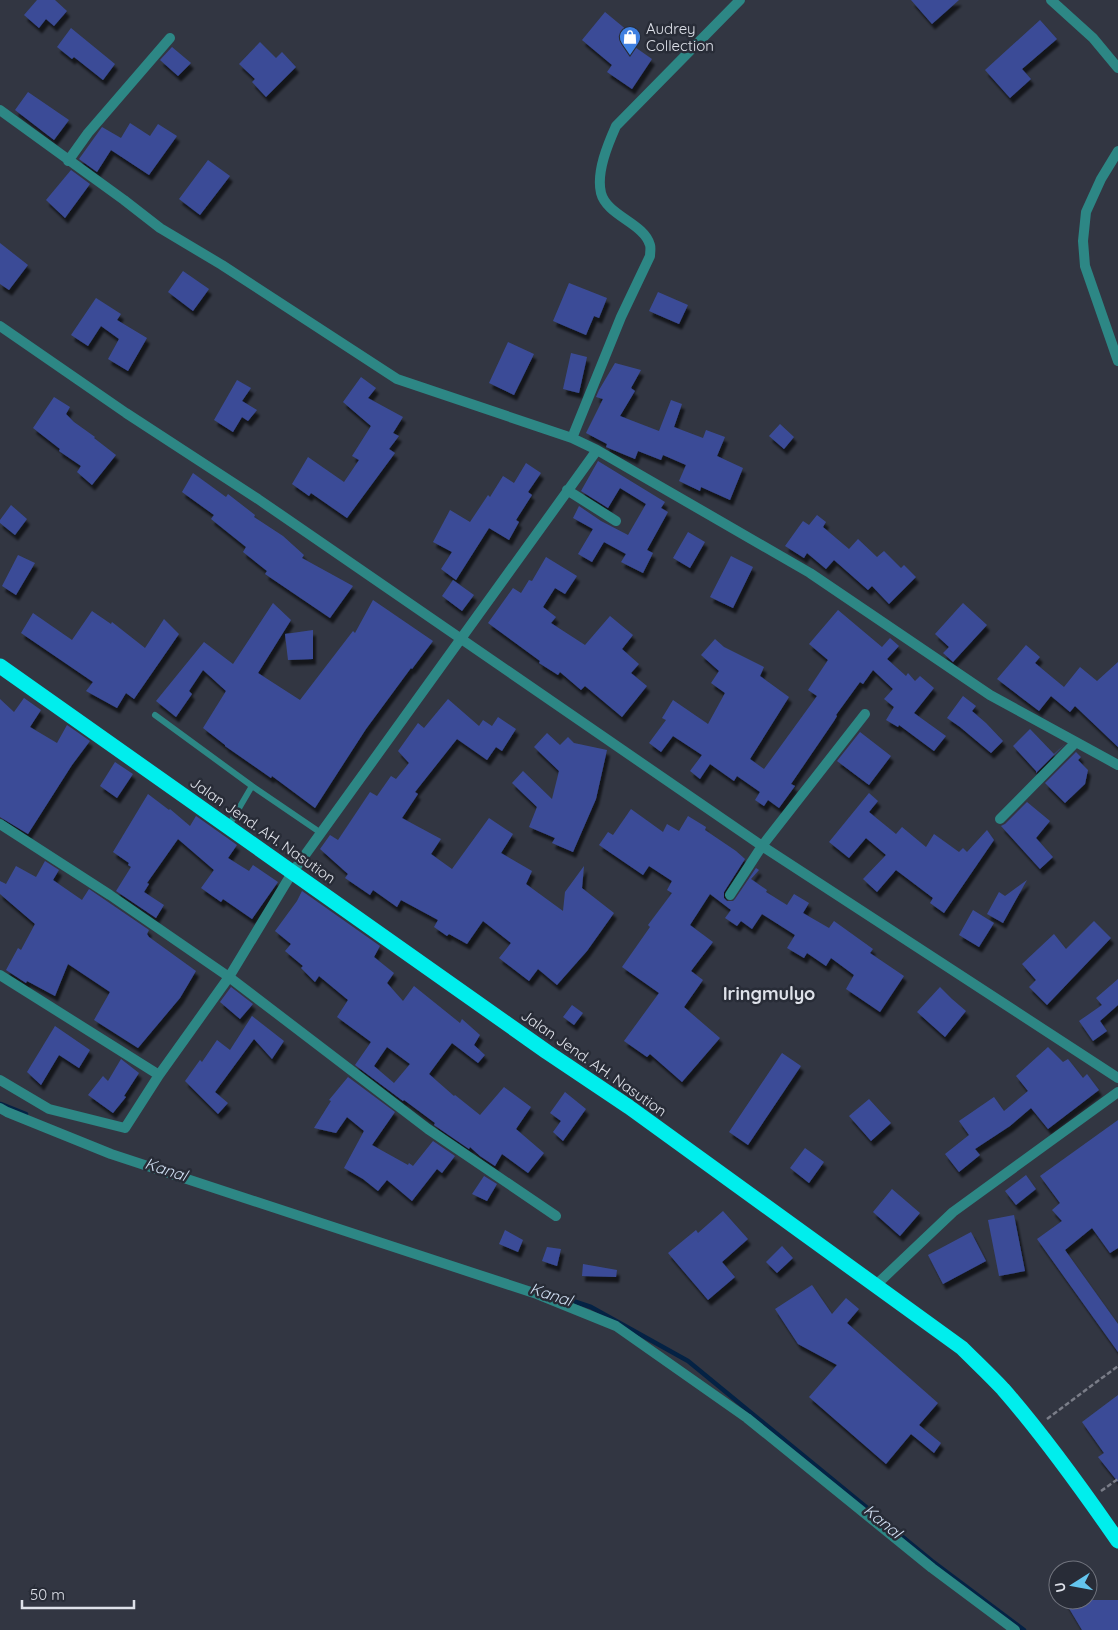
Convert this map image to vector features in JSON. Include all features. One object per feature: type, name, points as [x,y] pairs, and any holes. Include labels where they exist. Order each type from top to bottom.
[{"type":"highway","name":"Jalan Jend. AH. Nasution","points":[[0,666],[547,1052],[629,1107],[962,1348],[1002,1388],[1036,1428],[1090,1500],[1118,1542]]},
{"type":"street","points":[[572,438],[620,316],[650,256],[651,245],[645,236],[612,209],[604,200],[601,192],[602,169],[609,142],[616,126],[740,0]]},
{"type":"street","points":[[1051,0],[1093,38],[1118,68]]},
{"type":"street","points":[[68,161],[88,133],[170,38]]},
{"type":"street","points":[[0,110],[160,228],[222,265],[397,379],[572,438],[597,450],[810,573],[990,695],[1118,765]]},
{"type":"street","points":[[1118,151],[1101,179],[1086,212],[1083,241],[1085,266],[1118,361]]},
{"type":"street","points":[[0,326],[126,413],[258,499],[762,846],[1118,1078]]},
{"type":"street","points":[[0,1080],[48,1109],[125,1128],[159,1075],[228,977],[292,873],[597,450]]},
{"type":"street","points":[[567,490],[616,521]]},
{"type":"street","points":[[730,895],[762,846],[865,714]]},
{"type":"street","points":[[1000,819],[1076,742]]},
{"type":"street","points":[[0,824],[110,895],[228,977],[428,1129],[556,1216]]},
{"type":"street","points":[[0,976],[159,1075]]},
{"type":"street","points":[[876,1285],[953,1212],[1118,1092]]},
{"type":"street","points":[[0,1108],[112,1154],[537,1294],[616,1326],[747,1418],[932,1568],[1015,1630]]},
{"type":"lane","points":[[154,714],[252,786],[321,832]]},
{"type":"lane","points":[[228,826],[252,786]]},
{"type":"path","points":[[1036,1428],[1118,1366]]},
{"type":"path","points":[[1090,1500],[1118,1479]]},
{"type":"building","points":[[37,0],[55,0],[67,11],[54,26],[46,19],[39,28],[24,15]]},
{"type":"building","points":[[911,0],[959,0],[932,24]]},
{"type":"building","points":[[605,12],[628,31],[622,38],[652,59],[632,89],[607,72],[612,65],[582,40]]},
{"type":"building","points":[[1040,20],[1057,39],[1022,69],[1031,79],[1010,98],[985,70]]},
{"type":"building","points":[[71,28],[115,64],[103,80],[74,57],[72,59],[57,47]]},
{"type":"building","points":[[260,42],[276,58],[282,52],[296,67],[266,97],[252,82],[255,79],[239,64]]},
{"type":"building","points":[[172,47],[191,63],[178,76],[160,60]]},
{"type":"building","points":[[28,92],[69,120],[54,140],[15,110]]},
{"type":"building","points":[[130,123],[150,136],[158,124],[177,136],[149,175],[111,150],[97,172],[79,159],[102,127],[121,138]]},
{"type":"building","points":[[208,160],[230,176],[200,215],[179,199]]},
{"type":"building","points":[[71,170],[90,184],[65,218],[46,200]]},
{"type":"building","points":[[0,243],[28,265],[9,290],[0,284]]},
{"type":"building","points":[[183,271],[209,289],[193,311],[168,292]]},
{"type":"building","points":[[569,283],[607,298],[599,318],[594,316],[586,335],[553,321]]},
{"type":"building","points":[[658,292],[688,305],[679,324],[649,311]]},
{"type":"building","points":[[96,298],[121,314],[117,320],[147,338],[128,371],[108,359],[119,339],[101,326],[88,346],[71,335]]},
{"type":"building","points":[[508,342],[534,354],[514,395],[489,383]]},
{"type":"building","points":[[571,353],[587,357],[579,393],[563,389]]},
{"type":"building","points":[[615,363],[641,370],[631,388],[635,391],[620,416],[659,431],[671,400],[682,404],[674,427],[703,438],[706,430],[725,437],[717,456],[743,468],[730,500],[701,487],[700,491],[679,481],[686,465],[663,455],[661,460],[638,451],[635,459],[606,447],[607,444],[586,433],[603,399],[596,397]]},
{"type":"building","points":[[361,377],[376,388],[368,398],[403,417],[393,433],[399,436],[389,449],[395,453],[347,518],[311,493],[309,496],[292,484],[308,457],[344,482],[359,460],[352,456],[371,426],[343,402]]},
{"type":"building","points":[[237,380],[251,388],[242,401],[257,410],[248,421],[242,417],[233,432],[214,420]]},
{"type":"building","points":[[54,397],[70,407],[66,414],[74,422],[116,455],[92,485],[77,472],[81,466],[59,451],[60,449],[33,428]]},
{"type":"building","points":[[780,424],[794,437],[784,449],[769,436]]},
{"type":"building","points":[[598,461],[665,502],[661,508],[668,512],[647,550],[653,553],[643,573],[621,562],[626,554],[604,542],[592,562],[578,554],[593,529],[573,518],[579,506],[601,521],[628,535],[646,504],[620,488],[608,508],[581,491]]},
{"type":"building","points":[[526,463],[541,473],[528,492],[532,495],[516,520],[519,522],[509,540],[489,528],[456,580],[441,569],[452,552],[433,542],[450,510],[470,522],[488,495],[490,497],[503,476],[514,483]]},
{"type":"building","points":[[193,473],[226,497],[228,494],[255,515],[254,517],[283,536],[304,555],[302,558],[353,586],[330,618],[265,574],[267,571],[243,552],[246,547],[211,519],[214,515],[182,492]]},
{"type":"building","points":[[11,505],[27,519],[15,535],[0,523],[0,520]]},
{"type":"building","points":[[817,515],[826,522],[823,527],[849,549],[858,539],[877,557],[884,551],[901,568],[904,565],[916,577],[889,604],[872,586],[868,590],[834,560],[826,569],[807,553],[804,558],[785,546],[803,521],[809,525]]},
{"type":"building","points":[[688,532],[705,542],[690,568],[673,558]]},
{"type":"building","points":[[18,555],[35,563],[16,595],[2,586]]},
{"type":"building","points":[[731,556],[753,567],[733,608],[710,597]]},
{"type":"building","points":[[546,557],[577,576],[565,594],[555,588],[543,607],[556,617],[551,623],[585,645],[610,616],[633,635],[622,649],[639,664],[631,673],[647,686],[622,717],[585,686],[581,690],[560,672],[558,675],[539,663],[540,661],[488,623],[513,588],[521,593],[529,580],[532,581]]},
{"type":"building","points":[[453,580],[474,595],[462,611],[442,596]]},
{"type":"building","points":[[373,600],[433,641],[366,729],[315,808],[272,776],[271,778],[225,746],[203,728],[226,691],[203,670],[189,691],[192,694],[176,717],[156,701],[204,642],[233,664],[273,603],[291,620],[258,673],[300,700],[353,631],[355,633]]},
{"type":"building","points":[[963,603],[987,625],[953,662],[943,653],[949,647],[935,634]]},
{"type":"building","points":[[838,610],[882,647],[890,638],[899,646],[887,659],[906,676],[908,673],[915,681],[920,676],[934,688],[914,713],[946,736],[934,751],[899,725],[898,727],[886,720],[894,707],[884,699],[893,689],[873,670],[863,684],[860,682],[836,715],[834,721],[791,784],[795,786],[779,808],[768,800],[764,806],[755,800],[760,792],[737,776],[734,781],[710,764],[700,779],[690,771],[702,755],[673,736],[661,752],[649,743],[666,720],[662,718],[673,700],[708,724],[725,693],[711,683],[719,671],[701,655],[715,639],[724,647],[764,667],[760,676],[789,697],[750,759],[764,769],[817,696],[808,690],[828,660],[809,644]]},
{"type":"building","points":[[92,611],[111,624],[112,622],[145,648],[164,619],[179,634],[134,699],[126,693],[117,708],[86,691],[93,682],[21,633],[33,613],[72,640]]},
{"type":"building","points":[[313,630],[313,659],[288,660],[285,634]]},
{"type":"building","points":[[1026,645],[1040,657],[1035,663],[1064,687],[1080,667],[1097,681],[1118,662],[1118,747],[1075,706],[1070,712],[1051,696],[1039,711],[997,679]]},
{"type":"building","points":[[963,696],[976,706],[972,711],[1003,741],[991,753],[947,718]]},
{"type":"building","points":[[24,698],[41,710],[30,727],[57,743],[67,725],[90,741],[72,765],[28,834],[0,817],[0,699],[14,712]]},
{"type":"building","points":[[448,699],[479,726],[483,720],[492,726],[498,717],[516,729],[502,751],[496,747],[487,760],[457,739],[415,792],[418,794],[402,818],[441,839],[431,854],[452,869],[489,818],[513,834],[501,853],[532,871],[526,884],[563,911],[565,892],[584,866],[582,888],[614,913],[587,951],[557,985],[538,969],[529,981],[499,958],[511,943],[483,921],[467,944],[449,934],[447,936],[434,927],[438,920],[401,900],[397,907],[373,890],[370,895],[345,878],[348,874],[320,849],[330,835],[338,840],[370,792],[377,796],[391,776],[396,779],[409,763],[398,751],[418,723],[424,728]]},
{"type":"building","points":[[1030,729],[1054,754],[1065,744],[1036,773],[1013,746]]},
{"type":"building","points":[[860,732],[891,756],[869,785],[837,761]]},
{"type":"building","points":[[547,733],[560,745],[568,737],[574,743],[607,750],[596,799],[573,852],[552,843],[555,838],[529,827],[537,807],[512,783],[523,771],[552,799],[559,771],[534,747]]},
{"type":"building","points":[[1076,752],[1081,757],[1078,760],[1088,770],[1085,784],[1065,803],[1045,783]]},
{"type":"building","points":[[115,762],[133,774],[117,798],[100,786]]},
{"type":"building","points":[[869,793],[878,801],[869,812],[896,834],[902,827],[926,847],[934,834],[959,852],[963,848],[967,852],[987,830],[994,840],[944,913],[930,903],[933,898],[896,870],[877,892],[863,879],[886,855],[866,838],[849,858],[829,842]]},
{"type":"building","points":[[148,794],[190,826],[196,816],[237,845],[228,858],[249,871],[253,865],[278,882],[252,919],[223,899],[221,902],[201,888],[214,870],[178,839],[147,883],[149,884],[144,892],[164,905],[156,918],[116,891],[131,867],[128,865],[129,863],[113,852]]},
{"type":"building","points":[[1027,802],[1050,821],[1036,838],[1053,857],[1040,869],[1001,826]]},
{"type":"building","points":[[631,809],[663,832],[667,824],[679,831],[688,816],[706,827],[705,830],[745,859],[724,892],[724,898],[727,901],[735,899],[756,868],[759,870],[751,879],[767,890],[766,892],[787,905],[794,894],[809,903],[803,913],[829,928],[834,921],[873,949],[870,953],[904,976],[880,1012],[846,989],[854,975],[831,958],[826,966],[807,953],[804,958],[787,948],[795,935],[762,914],[752,929],[741,921],[737,926],[725,918],[731,910],[710,894],[690,925],[713,942],[691,971],[703,980],[684,1007],[720,1038],[682,1082],[650,1054],[647,1057],[624,1041],[659,993],[622,967],[650,927],[648,925],[672,893],[667,890],[672,881],[649,866],[643,875],[599,845],[608,832],[613,835]]},
{"type":"building","points":[[45,861],[59,870],[53,880],[82,900],[89,889],[149,930],[147,934],[149,937],[196,971],[180,998],[138,1048],[94,1020],[110,992],[68,964],[55,996],[27,981],[26,983],[6,970],[18,948],[21,950],[35,924],[0,894],[0,881],[6,884],[16,866],[36,877]]},
{"type":"building","points":[[1027,880],[1003,923],[987,914],[999,892],[1005,896]]},
{"type":"building","points":[[302,891],[380,946],[374,957],[394,973],[387,983],[403,1001],[414,986],[460,1023],[462,1019],[480,1035],[474,1045],[485,1055],[478,1063],[452,1043],[429,1074],[480,1115],[504,1087],[531,1107],[516,1129],[544,1153],[528,1173],[502,1154],[495,1166],[470,1147],[469,1149],[434,1125],[435,1123],[355,1065],[371,1042],[337,1017],[348,1000],[319,976],[315,982],[301,968],[303,966],[285,951],[291,944],[275,931]],"holes":[[[387,1047],[410,1064],[394,1083],[374,1066]]]},
{"type":"building","points":[[973,910],[994,923],[979,947],[959,935]]},
{"type":"building","points":[[1094,921],[1111,938],[1047,1005],[1029,987],[1036,980],[1022,964],[1054,934],[1066,949]]},
{"type":"building","points":[[1118,979],[1118,1005],[1100,1021],[1107,1031],[1093,1041],[1079,1021],[1102,1005],[1096,998]]},
{"type":"building","points":[[231,987],[253,1004],[240,1019],[220,1002]]},
{"type":"building","points":[[940,987],[966,1011],[945,1037],[917,1012]]},
{"type":"building","points":[[572,1005],[583,1013],[574,1025],[563,1017]]},
{"type":"building","points":[[252,1016],[284,1041],[272,1059],[254,1039],[215,1092],[228,1103],[218,1114],[185,1081],[200,1060],[202,1062],[217,1040],[230,1050]]},
{"type":"building","points":[[55,1026],[90,1050],[79,1068],[59,1055],[41,1085],[27,1072]]},
{"type":"building","points":[[1048,1047],[1063,1062],[1068,1059],[1083,1078],[1087,1074],[1099,1090],[1048,1129],[1031,1108],[1010,1126],[975,1149],[980,1155],[959,1172],[945,1154],[969,1135],[959,1121],[994,1097],[1004,1111],[1028,1091],[1016,1076]]},
{"type":"building","points":[[782,1053],[801,1066],[748,1145],[729,1132]]},
{"type":"building","points":[[121,1059],[139,1073],[124,1096],[126,1097],[113,1113],[88,1095],[103,1076],[108,1081]]},
{"type":"building","points":[[348,1077],[395,1112],[372,1145],[413,1166],[433,1141],[455,1156],[442,1173],[437,1169],[412,1201],[387,1180],[378,1191],[363,1179],[344,1168],[364,1131],[347,1117],[336,1133],[314,1128],[331,1101],[329,1100]]},
{"type":"building","points":[[565,1092],[586,1109],[563,1141],[553,1132],[561,1121],[550,1113]]},
{"type":"building","points":[[869,1099],[891,1123],[871,1141],[849,1116]]},
{"type":"building","points":[[1118,1120],[1118,1248],[1110,1253],[1092,1228],[1065,1250],[1118,1324],[1118,1352],[1037,1239],[1062,1221],[1052,1210],[1060,1203],[1040,1176]]},
{"type":"building","points":[[805,1148],[824,1162],[809,1183],[790,1168]]},
{"type":"building","points":[[1026,1175],[1036,1189],[1016,1205],[1005,1191]]},
{"type":"building","points":[[484,1176],[497,1184],[487,1201],[472,1194]]},
{"type":"building","points":[[892,1189],[920,1213],[900,1236],[873,1212]]},
{"type":"building","points":[[723,1211],[748,1239],[722,1262],[735,1277],[708,1300],[668,1253],[696,1230],[698,1233]]},
{"type":"building","points":[[1014,1215],[1025,1271],[999,1276],[988,1220]]},
{"type":"building","points":[[505,1230],[523,1240],[518,1252],[499,1244]]},
{"type":"building","points":[[971,1232],[986,1261],[943,1284],[928,1255]]},
{"type":"building","points":[[782,1246],[793,1258],[777,1273],[766,1262]]},
{"type":"building","points":[[547,1247],[561,1249],[557,1266],[542,1261]]},
{"type":"building","points":[[583,1264],[617,1270],[616,1277],[582,1276]]},
{"type":"building","points":[[812,1285],[832,1314],[846,1298],[859,1309],[847,1323],[938,1403],[919,1425],[941,1443],[934,1453],[911,1434],[886,1464],[809,1397],[837,1365],[798,1344],[775,1309]]},
{"type":"building","points":[[1118,1395],[1118,1482],[1098,1457],[1104,1453],[1082,1422]]},
{"type":"building","points":[[1098,1600],[1118,1600],[1118,1630],[1082,1630],[1070,1610],[1098,1610]]},
{"type":"waterway","name":"Kanal","points":[[1,1104],[26,1114]]},
{"type":"waterway","name":"Kanal","points":[[537,1289],[591,1307],[688,1361],[932,1561],[1024,1630]]},
{"type":"place","name":"Audrey Collection","points":[[630,56]]},
{"type":"district","name":"Iringmulyo","points":[[769,993]]}]
